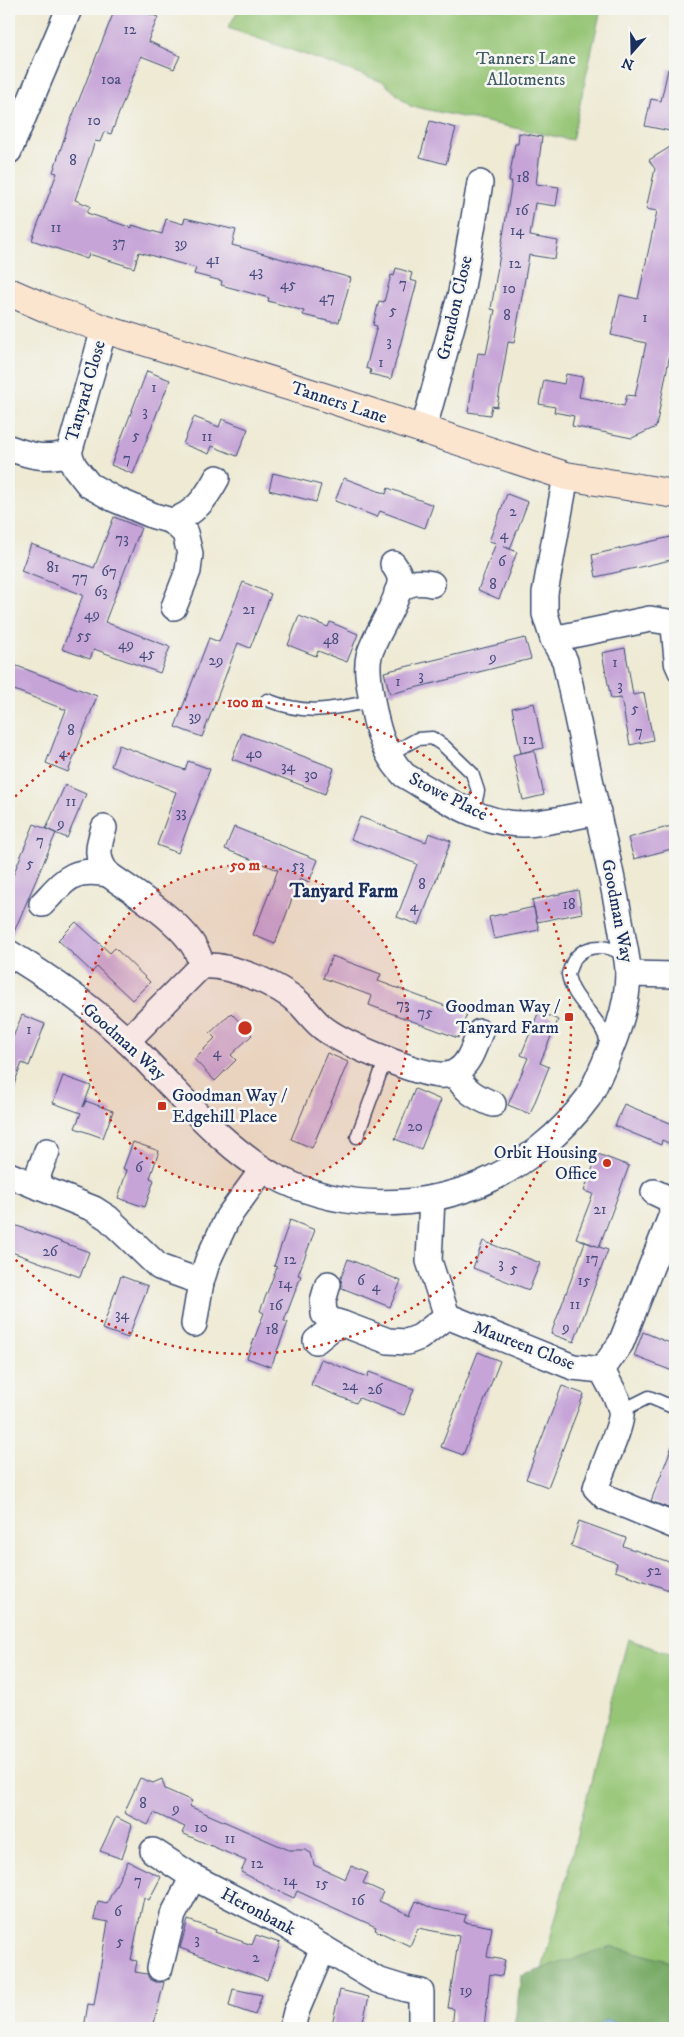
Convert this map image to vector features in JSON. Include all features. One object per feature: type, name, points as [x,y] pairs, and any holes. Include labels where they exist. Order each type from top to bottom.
[{"type":"main road","name":"Tanners Lane","points":[[9,292],[104,329],[327,398],[423,431],[566,476],[675,494]]},
{"type":"street","points":[[9,151],[69,9]]},
{"type":"street","name":"Grendon Close","points":[[423,431],[461,292],[480,183]]},
{"type":"street","name":"Tanyard Close","points":[[104,329],[69,453],[74,466],[89,485],[114,500],[172,521]]},
{"type":"street","name":"Tanyard Close","points":[[9,448],[31,456],[53,457],[69,453]]},
{"type":"street","name":"Goodman Way","points":[[9,953],[70,995],[127,1041],[232,1146],[263,1170],[285,1182],[312,1192],[358,1202],[405,1202],[432,1198],[475,1186],[494,1178],[535,1152],[557,1132],[589,1097],[609,1054],[621,1018],[628,969],[617,901],[565,661],[553,639],[545,614],[545,593],[566,476]]},
{"type":"street","points":[[174,607],[188,571],[190,554],[185,533],[172,521],[187,515],[204,501],[217,478]]},
{"type":"street","name":"Stowe Place","points":[[393,564],[400,580],[397,592],[369,656],[368,675],[375,722],[388,755],[404,775],[473,814],[506,823],[525,824],[598,812]]},
{"type":"street","points":[[397,592],[415,582],[432,584]]},
{"type":"street","points":[[553,639],[650,619],[671,622]]},
{"type":"street","points":[[104,828],[98,845],[101,866],[108,874],[170,920],[182,932],[197,951],[200,966]]},
{"type":"street","points":[[42,904],[64,881],[82,871],[108,874]]},
{"type":"street","points":[[127,1041],[200,966],[213,965],[273,986],[301,1004],[323,1029],[339,1039],[425,1073],[441,1076],[455,1073],[464,1066],[480,1032]]},
{"type":"street","points":[[628,969],[675,975]]},
{"type":"street","points":[[455,1073],[460,1082],[475,1097],[493,1104]]},
{"type":"street","points":[[34,1185],[47,1151]]},
{"type":"street","points":[[194,1324],[201,1282],[208,1260],[228,1217],[263,1170]]},
{"type":"street","points":[[9,1175],[94,1209],[108,1218],[160,1267],[201,1282]]},
{"type":"street","points":[[654,1192],[671,1200],[674,1212],[621,1343],[602,1370],[621,1411],[620,1423],[599,1475],[596,1488],[605,1497],[675,1526]]},
{"type":"street","points":[[328,1284],[323,1301],[324,1314],[331,1320],[388,1341],[407,1342],[420,1336],[447,1316],[429,1261],[432,1198]]},
{"type":"street","name":"Maureen Close","points":[[447,1316],[573,1367],[602,1370]]},
{"type":"street","points":[[316,1341],[332,1328],[343,1324]]},
{"type":"street","name":"Heronbank","points":[[153,1851],[193,1877],[278,1921],[377,1980],[421,1992],[421,2028]]},
{"type":"street","points":[[160,1968],[173,1915],[193,1877]]},
{"type":"street","points":[[292,2028],[296,2012],[323,1948]]},
{"type":"lane","points":[[671,622],[670,665],[675,674]]},
{"type":"lane","points":[[267,700],[286,707],[302,710],[334,708],[372,701]]},
{"type":"lane","points":[[388,755],[417,739],[432,738],[444,746],[472,773],[478,790],[473,814]]},
{"type":"lane","points":[[609,1054],[603,1030],[573,989],[568,974],[576,957],[581,952],[592,948],[611,948],[623,957],[628,969]]},
{"type":"lane","points":[[357,1138],[386,1058]]},
{"type":"lane","points":[[621,1411],[649,1397],[675,1408]]},
{"type":"green space","name":"Tanners Lane Allotments","points":[[239,9],[601,9],[572,140],[410,106],[383,82],[228,28]]},
{"type":"green space","points":[[628,1639],[675,1656],[675,2000],[541,1974]]},
{"type":"green space","points":[[612,1946],[675,1963],[675,2028],[514,2028],[521,1976]]},
{"type":"water","points":[[606,2020],[636,2027],[636,2028],[596,2028]]},
{"type":"building","points":[[115,9],[136,9],[158,17],[148,41],[180,56],[174,69],[141,56],[111,134],[104,132],[100,142],[95,141],[75,200],[90,206],[87,213],[132,228],[132,225],[162,234],[166,219],[183,224],[185,218],[236,230],[232,245],[351,278],[339,322],[303,315],[304,311],[268,301],[269,298],[221,285],[222,281],[194,274],[196,268],[139,252],[134,268],[89,254],[87,259],[32,240],[57,173],[53,172],[67,130]]},
{"type":"building","points":[[668,69],[675,69],[675,132],[645,126],[651,99],[661,101]]},
{"type":"building","points":[[430,121],[456,128],[446,164],[420,157]]},
{"type":"building","points":[[519,133],[542,137],[536,184],[559,187],[556,206],[535,203],[530,236],[558,241],[555,259],[529,255],[514,343],[508,342],[497,407],[492,406],[490,415],[468,412],[478,353],[486,354],[495,310],[491,309],[512,181],[509,181],[512,162],[515,144],[518,144]]},
{"type":"building","points":[[675,144],[675,327],[656,427],[632,438],[572,426],[574,416],[554,412],[555,407],[539,404],[544,380],[564,384],[566,374],[583,377],[579,397],[624,406],[627,395],[635,396],[646,343],[611,335],[620,295],[638,299],[657,211],[646,209],[655,169],[649,160]]},
{"type":"building","points":[[396,268],[412,273],[410,280],[417,282],[391,379],[370,374],[371,370],[366,368],[377,326],[373,325],[379,301],[384,302],[391,275],[394,276]]},
{"type":"building","points":[[147,371],[170,380],[133,474],[111,465]]},
{"type":"building","points":[[194,417],[219,427],[222,419],[248,429],[237,456],[212,446],[209,454],[183,444]]},
{"type":"building","points":[[273,473],[321,485],[316,502],[269,490]]},
{"type":"building","points":[[344,478],[386,494],[388,488],[433,505],[425,528],[380,511],[377,517],[335,501]]},
{"type":"building","points":[[507,494],[528,502],[510,549],[517,552],[499,599],[478,590],[496,543],[489,541]]},
{"type":"building","points":[[114,517],[141,528],[105,622],[170,647],[160,673],[94,649],[90,659],[62,649],[83,595],[21,571],[31,544],[94,568]]},
{"type":"building","points":[[675,536],[675,559],[596,577],[592,555]]},
{"type":"building","points":[[243,582],[271,594],[250,648],[238,643],[202,737],[175,727],[209,638],[219,642]]},
{"type":"building","points":[[299,616],[328,627],[330,622],[358,634],[347,662],[318,651],[316,656],[288,645]]},
{"type":"building","points":[[525,638],[531,659],[390,694],[384,672]]},
{"type":"building","points":[[625,648],[633,695],[644,693],[653,740],[630,745],[621,698],[611,699],[602,653]]},
{"type":"building","points":[[9,663],[97,696],[68,772],[46,763],[66,710],[9,688]]},
{"type":"building","points":[[534,703],[543,748],[521,753],[512,708]]},
{"type":"building","points":[[242,733],[334,768],[325,794],[232,759]]},
{"type":"building","points":[[119,745],[185,770],[188,761],[210,769],[178,853],[157,845],[176,792],[111,766]]},
{"type":"building","points":[[534,750],[544,795],[523,800],[513,755]]},
{"type":"building","points":[[65,785],[86,794],[67,838],[46,829]]},
{"type":"building","points":[[360,817],[426,842],[429,833],[451,841],[419,925],[397,917],[417,864],[351,839]]},
{"type":"building","points":[[34,824],[56,833],[11,939],[9,939],[9,885]]},
{"type":"building","points":[[675,825],[675,848],[634,859],[628,838]]},
{"type":"building","points":[[234,827],[318,860],[309,882],[300,878],[275,944],[253,935],[278,870],[225,849]]},
{"type":"building","points":[[578,890],[582,913],[537,922],[539,930],[494,939],[489,917],[534,907],[532,900]]},
{"type":"building","points":[[76,922],[110,953],[115,948],[150,982],[132,1000],[97,967],[92,972],[58,940]]},
{"type":"building","points":[[332,956],[381,974],[378,981],[467,1014],[458,1038],[369,1005],[372,996],[323,978]]},
{"type":"building","points":[[539,1011],[558,1020],[540,1063],[549,1067],[530,1114],[508,1105],[528,1058],[521,1055]]},
{"type":"building","points":[[231,1013],[252,1035],[231,1055],[236,1060],[215,1081],[194,1059],[215,1038],[210,1033]]},
{"type":"building","points":[[22,1015],[45,1024],[29,1066],[22,1063],[10,1095],[9,1047]]},
{"type":"building","points":[[327,1053],[348,1062],[312,1148],[291,1139]]},
{"type":"building","points":[[63,1076],[91,1086],[83,1107],[86,1101],[113,1111],[103,1138],[75,1128],[81,1113],[53,1103]]},
{"type":"building","points":[[415,1089],[441,1100],[421,1149],[395,1139]]},
{"type":"building","points":[[624,1104],[675,1125],[675,1146],[662,1140],[661,1145],[615,1126]]},
{"type":"building","points":[[133,1142],[159,1151],[150,1178],[154,1180],[145,1207],[118,1198],[127,1170],[123,1169]]},
{"type":"building","points":[[598,1154],[629,1166],[599,1247],[576,1238],[593,1194],[584,1191]]},
{"type":"building","points":[[290,1220],[315,1230],[298,1275],[301,1276],[284,1321],[288,1322],[271,1367],[247,1358],[264,1313],[260,1311],[277,1267],[274,1266]]},
{"type":"building","points":[[9,1223],[89,1252],[80,1277],[9,1251]]},
{"type":"building","points":[[483,1241],[540,1263],[529,1290],[473,1268]]},
{"type":"building","points":[[585,1242],[608,1250],[574,1342],[551,1334]]},
{"type":"building","points":[[348,1259],[401,1281],[390,1307],[342,1288],[341,1278]]},
{"type":"building","points":[[121,1276],[148,1286],[128,1338],[102,1329]]},
{"type":"building","points":[[643,1332],[675,1345],[675,1372],[634,1356]]},
{"type":"building","points":[[478,1352],[500,1361],[463,1455],[441,1447]]},
{"type":"building","points":[[321,1359],[367,1377],[369,1372],[414,1389],[404,1415],[359,1398],[356,1403],[311,1385]]},
{"type":"building","points":[[562,1386],[584,1394],[548,1487],[526,1479]]},
{"type":"building","points":[[675,1441],[675,1511],[651,1501]]},
{"type":"building","points":[[579,1521],[626,1538],[623,1546],[675,1564],[675,1592],[615,1571],[617,1563],[571,1546]]},
{"type":"building","points":[[140,1778],[153,1783],[162,1779],[165,1789],[192,1801],[189,1806],[289,1850],[305,1850],[311,1853],[314,1865],[345,1879],[351,1866],[368,1873],[363,1883],[383,1892],[379,1901],[410,1915],[416,1901],[434,1909],[466,1915],[464,1922],[492,1927],[487,1957],[505,1960],[502,1976],[490,1974],[484,2028],[452,2028],[454,2009],[448,2008],[459,1936],[418,1928],[410,1946],[375,1930],[376,1927],[297,1891],[294,1898],[274,1889],[241,1872],[246,1861],[182,1833],[185,1827],[154,1813],[148,1825],[124,1813]]},
{"type":"building","points":[[116,1817],[132,1825],[122,1859],[100,1851]]},
{"type":"building","points":[[128,1861],[161,1877],[149,1900],[144,1897],[131,1960],[137,1961],[135,1972],[147,1974],[150,1979],[156,1982],[164,1982],[153,2028],[84,2028],[88,2004],[94,2005],[108,1922],[94,1919],[98,1901],[107,1903]]},
{"type":"building","points":[[188,1920],[252,1945],[256,1935],[280,1943],[267,1980],[180,1948]]},
{"type":"building","points":[[233,1989],[262,1995],[255,2015],[229,2006]]},
{"type":"building","points":[[340,1990],[369,1997],[361,2028],[331,2028]]},
{"type":"place","name":"Goodman Way / Tanyard Farm","points":[[569,1017]]},
{"type":"place","name":"Goodman Way / Edgehill Place","points":[[162,1106]]},
{"type":"place","name":"Orbit Housing Office","points":[[607,1163]]},
{"type":"district","name":"Tanyard Farm","points":[[344,891]]}]
